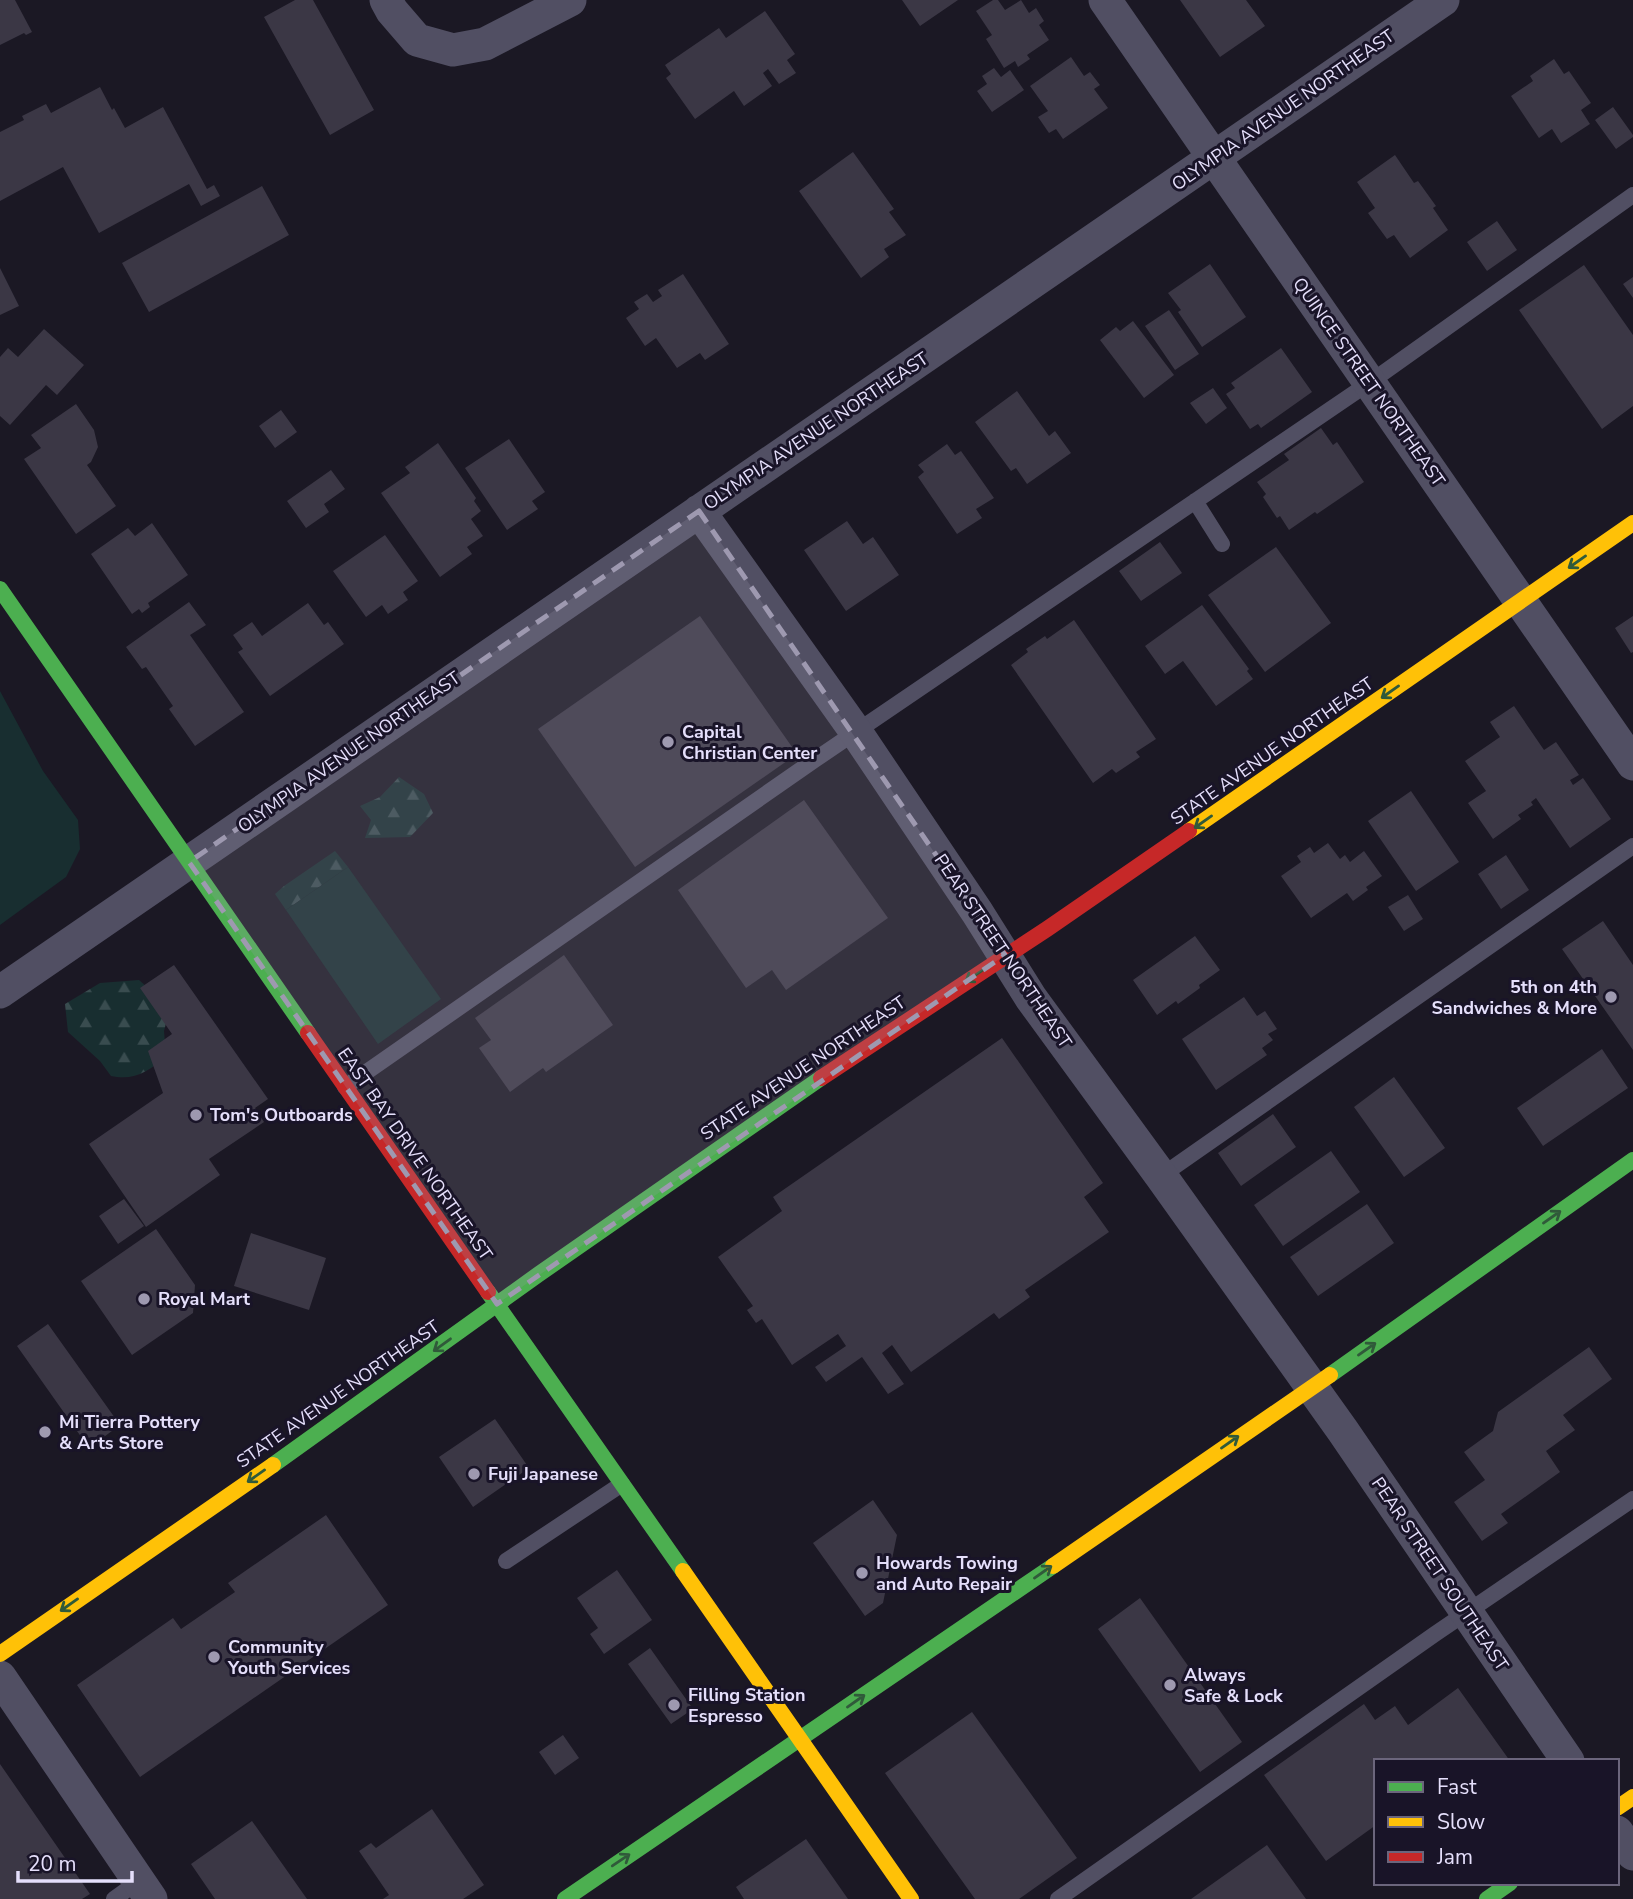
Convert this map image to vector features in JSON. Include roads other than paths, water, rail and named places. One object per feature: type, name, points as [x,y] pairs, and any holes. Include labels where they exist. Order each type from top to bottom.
[{"type":"main road","name":"STATE AVENUE NORTHEAST","points":[[0,1654],[316,1435],[773,1110],[1047,929],[1633,523]]},
{"type":"main road","name":"EAST BAY DRIVE NORTHEAST","points":[[0,589],[911,1899]]},
{"type":"main road","points":[[565,1899],[1354,1358],[1633,1160]]},
{"type":"main road","points":[[1488,1899],[1507,1885]]},
{"type":"street","points":[[386,0],[417,40],[453,50],[485,44],[570,0]]},
{"type":"street","name":"QUINCE STREET NORTHEAST","points":[[1105,0],[1633,764]]},
{"type":"street","name":"OLYMPIA AVENUE NORTHEAST","points":[[0,992],[1443,0]]},
{"type":"street","name":"PEAR STREET NORTHEAST","points":[[699,511],[856,732],[1031,998],[1310,1387]]},
{"type":"street","name":"PEAR STREET SOUTHEAST","points":[[1310,1387],[1343,1431],[1567,1759]]},
{"type":"street","points":[[0,1677],[135,1893]]},
{"type":"street","points":[[1619,1835],[1633,1854]]},
{"type":"lane","points":[[345,1087],[856,732],[1369,383],[1633,195]]},
{"type":"lane","points":[[1195,501],[1222,544]]},
{"type":"lane","points":[[1161,1176],[1633,846]]},
{"type":"lane","points":[[506,1561],[622,1484]]},
{"type":"lane","points":[[1058,1899],[1633,1499]]},
{"type":"place","name":"Capital Christian Center","points":[[668,742]]},
{"type":"place","name":"5th on 4th Sandwiches & More","points":[[1611,997]]},
{"type":"place","name":"Tom's Outboards","points":[[196,1115]]},
{"type":"place","name":"Royal Mart","points":[[144,1299]]},
{"type":"place","name":"Mi Tierra Pottery & Arts Store","points":[[45,1432]]},
{"type":"place","name":"Fuji Japanese","points":[[474,1474]]},
{"type":"place","name":"Howards Towing and Auto Repair","points":[[862,1573]]},
{"type":"place","name":"Community Youth Services","points":[[214,1657]]},
{"type":"place","name":"Always Safe & Lock","points":[[1170,1685]]},
{"type":"place","name":"Filling Station Espresso","points":[[674,1705]]}]
